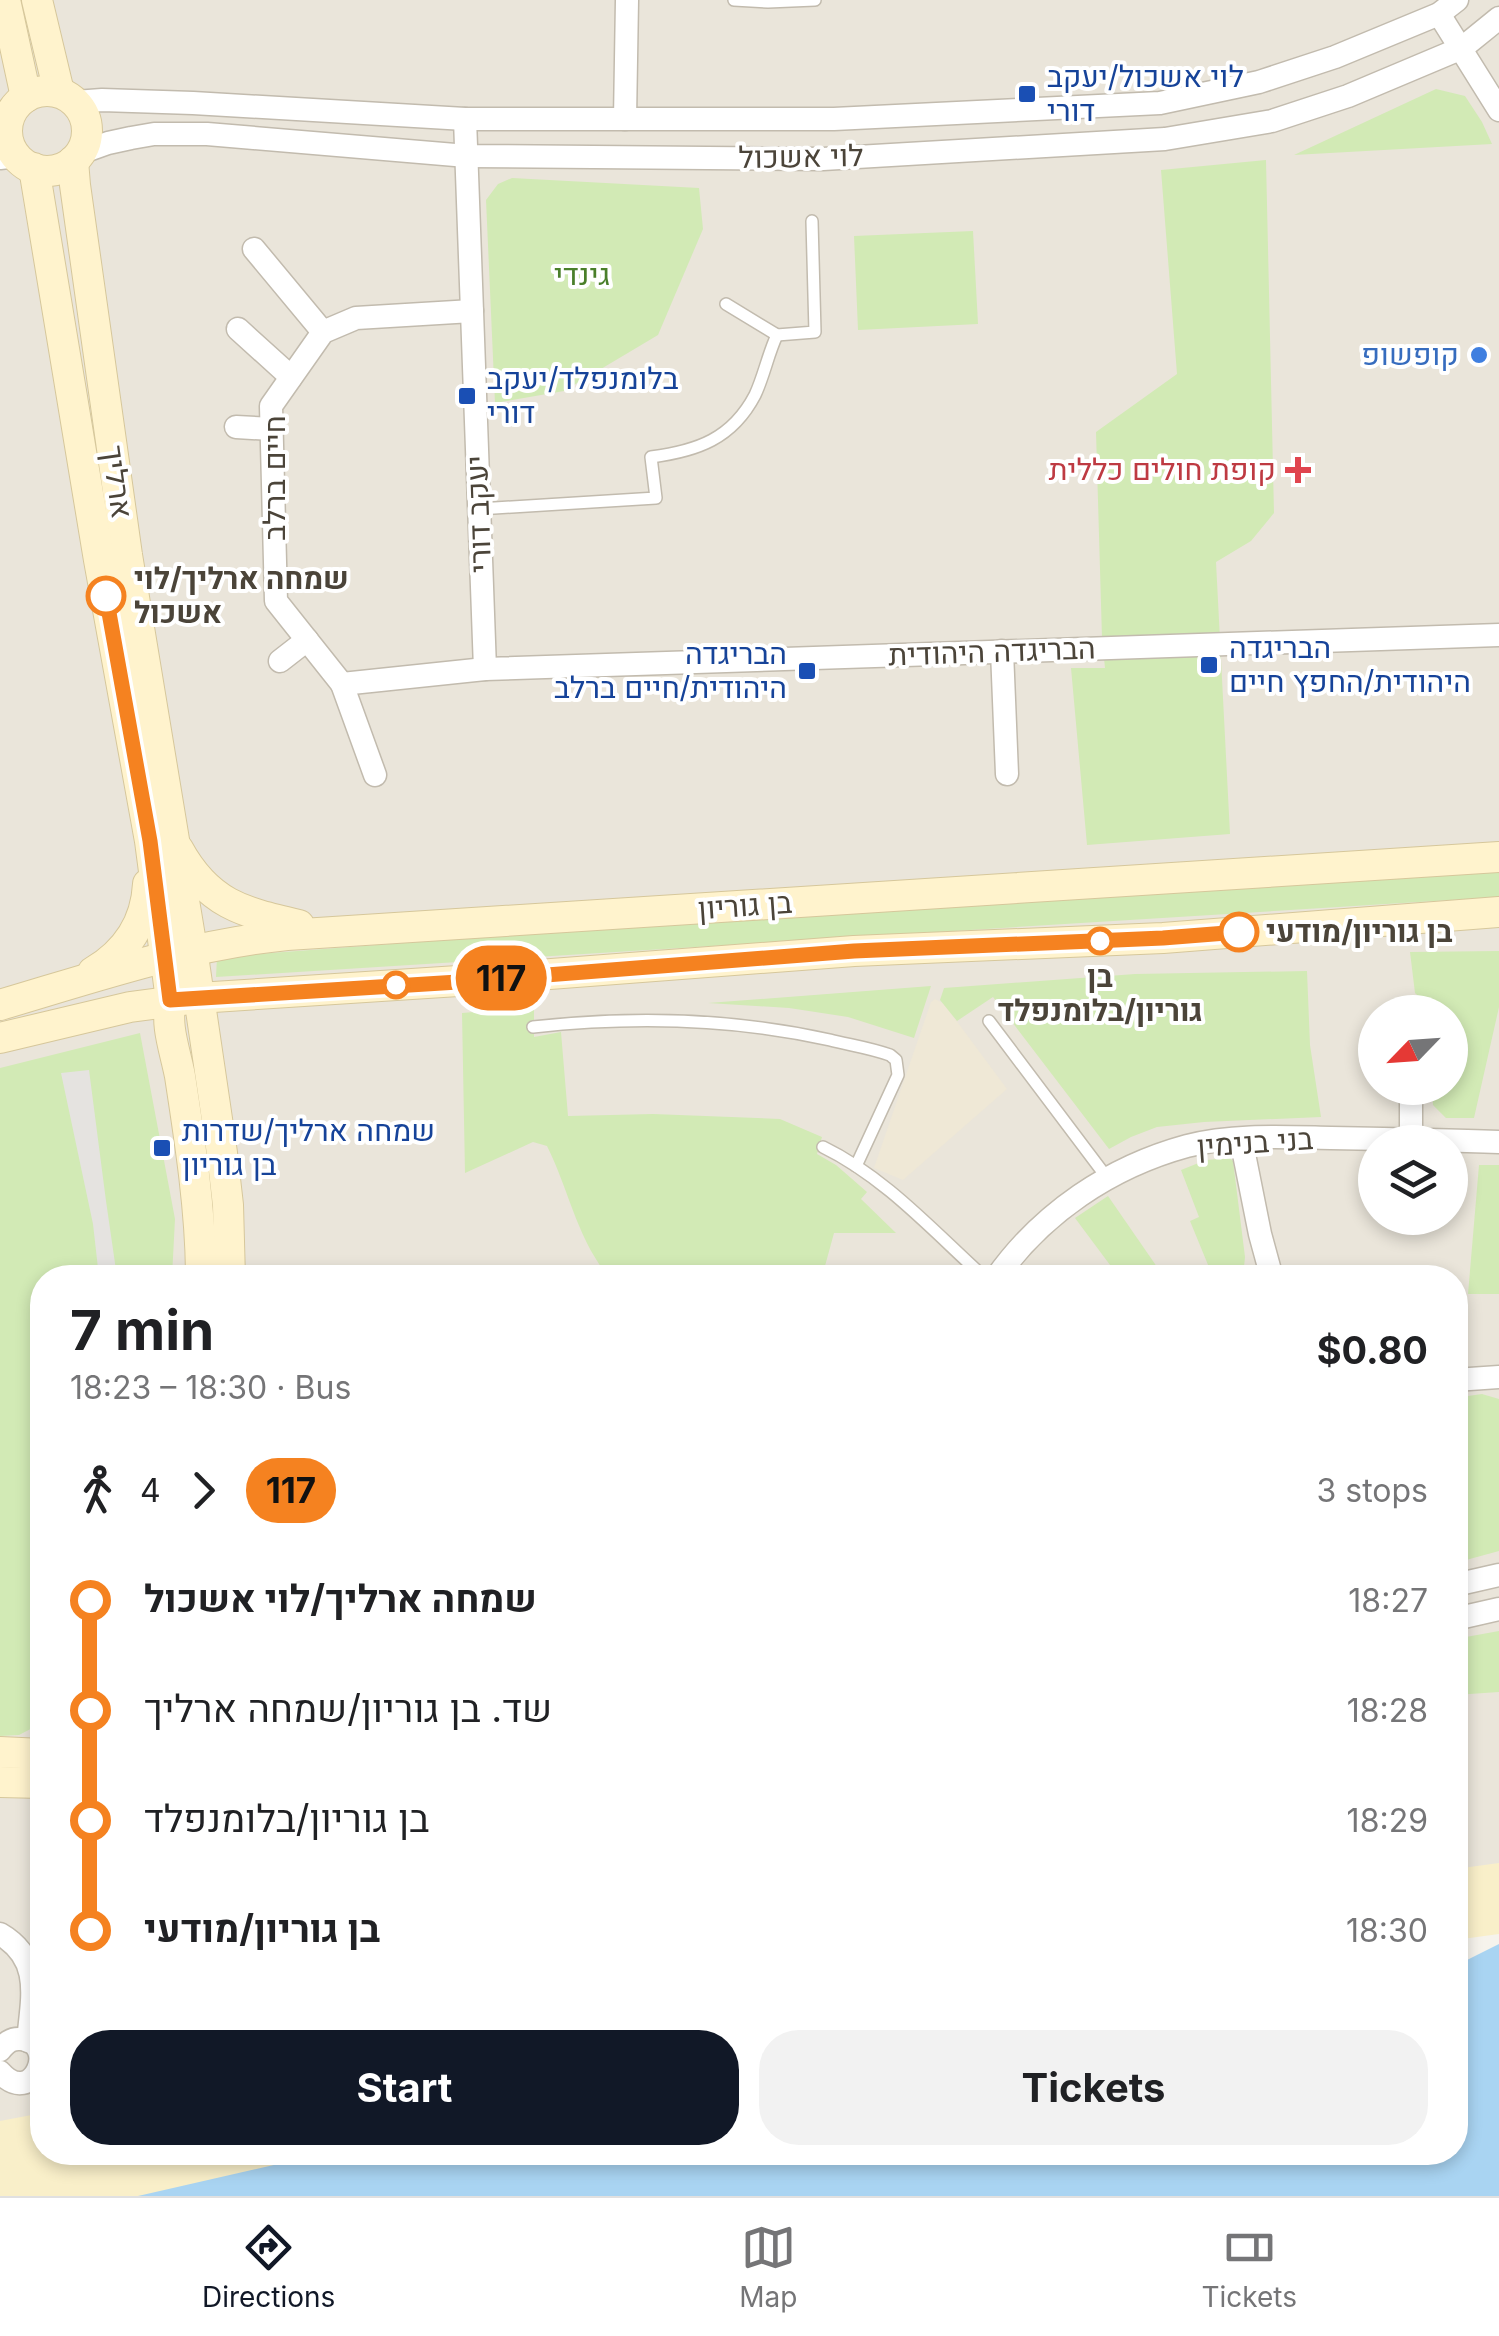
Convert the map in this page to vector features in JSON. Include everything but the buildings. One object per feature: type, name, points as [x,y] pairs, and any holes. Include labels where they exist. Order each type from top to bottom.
[{"type":"main road","points":[[5,0],[13,107],[7,130],[11,148],[17,161],[55,170],[77,157],[85,143],[86,121],[67,97],[37,0]]},
{"type":"main road","points":[[13,107],[42,91],[67,97]]},
{"type":"main road","name":"ארליך","points":[[77,157],[74,185],[162,840],[184,999],[210,1072],[228,1205],[230,1265]]},
{"type":"main road","name":"ארליך","points":[[17,161],[99,560],[162,840]]},
{"type":"main road","points":[[75,982],[113,958],[136,931],[162,840],[199,880],[234,907],[331,932]]},
{"type":"main road","name":"בן גוריון","points":[[0,1004],[178,952],[258,938],[1499,857]]},
{"type":"main road","name":"בן גוריון","points":[[0,1038],[89,1016],[184,999],[854,951],[1163,938],[1499,912]]},
{"type":"main road","points":[[210,1072],[213,1039],[221,1015],[262,993]]},
{"type":"main road","name":"ארליך","points":[[184,999],[167,1018],[179,1072],[200,1265]]},
{"type":"main road","points":[[89,1016],[110,1016],[150,1029],[160,1038],[179,1072]]},
{"type":"main road","points":[[0,1782],[30,1783]]},
{"type":"street","points":[[626,119],[628,0]]},
{"type":"street","name":"לוי אשכול","points":[[67,97],[466,120],[834,118],[1160,103],[1260,82],[1336,57],[1448,7]]},
{"type":"street","points":[[1448,7],[1462,48],[1499,110]]},
{"type":"street","name":"לוי אשכול","points":[[77,157],[108,142],[154,134],[207,134],[466,156],[822,159],[1165,139],[1272,121],[1348,96],[1462,48],[1499,18]]},
{"type":"street","name":"יעקב דורי","points":[[466,120],[485,669]]},
{"type":"street","points":[[254,249],[323,332],[356,318],[392,328],[420,314],[472,311]]},
{"type":"street","points":[[416,290],[420,314]]},
{"type":"street","points":[[344,296],[356,318]]},
{"type":"street","points":[[238,329],[292,377]]},
{"type":"street","name":"חיים ברלב","points":[[323,332],[272,406],[262,496],[266,574],[276,601],[342,684],[375,775]]},
{"type":"street","points":[[236,427],[272,429]]},
{"type":"street","name":"הבריגדה היהודית","points":[[485,669],[1499,635]]},
{"type":"street","points":[[280,661],[307,640]]},
{"type":"street","points":[[1002,651],[1007,774]]},
{"type":"street","points":[[342,684],[485,669]]},
{"type":"street","points":[[1241,1138],[1268,1265]]},
{"type":"street","name":"בני בנימין","points":[[1005,1265],[1036,1230],[1068,1203],[1155,1157],[1188,1146],[1241,1138],[1358,1139]]},
{"type":"street","name":"בני בנימין","points":[[1468,1141],[1499,1142]]},
{"type":"street","points":[[1468,1379],[1499,1377]]},
{"type":"street","points":[[1468,1582],[1499,1575]]},
{"type":"street","points":[[1468,1616],[1499,1609]]},
{"type":"street","points":[[0,1934],[18,1944],[30,1971]]},
{"type":"street","points":[[0,2050],[14,2039],[28,2041],[30,2021]]},
{"type":"street","points":[[0,2072],[15,2083],[30,2078]]},
{"type":"lane","points":[[734,0],[815,0]]},
{"type":"lane","points":[[726,304],[777,335],[815,332],[812,221]]},
{"type":"lane","points":[[479,508],[656,498],[651,457],[680,454],[716,440],[737,421],[755,394],[777,335]]},
{"type":"lane","points":[[533,1026],[629,1019],[738,1024],[786,1030],[890,1055],[896,1060],[898,1075],[856,1166]]},
{"type":"lane","points":[[990,1020],[1108,1179]]},
{"type":"lane","points":[[823,1148],[856,1166],[970,1265]]},
{"type":"shaded area","points":[[0,0],[1499,0],[1499,1883],[1468,1889],[1468,1265],[30,1265],[30,2161],[0,2183]]},
{"type":"shaded area","points":[[935,999],[944,1004],[1007,1089],[903,1180],[874,1168]]},
{"type":"shaded area","points":[[89,1070],[115,1265],[98,1265],[93,1224],[61,1073]]},
{"type":"green space","points":[[1436,89],[1465,96],[1492,144],[1294,155]]},
{"type":"green space","points":[[1266,160],[1274,513],[1251,541],[1216,562],[1230,834],[1087,845],[1071,668],[1105,668],[1096,432],[1177,374],[1161,170]]},
{"type":"green space","name":"גינדי","points":[[512,178],[699,188],[703,229],[658,335],[564,391],[495,403],[486,200],[498,184]]},
{"type":"green space","points":[[973,231],[978,324],[858,330],[854,236]]},
{"type":"green space","points":[[1499,869],[1499,897],[216,977],[217,957],[966,901]]},
{"type":"green space","points":[[1499,951],[1499,1007],[1474,1118],[1446,1118],[1433,1105],[1468,1105],[1468,995],[1417,995],[1410,952]]},
{"type":"green space","points":[[1307,971],[1310,1045],[1321,1117],[1157,1127],[1109,1149],[993,997],[957,1021],[940,1000],[944,988],[1135,974]]},
{"type":"green space","points":[[931,986],[914,1038],[848,1017],[789,1008],[708,1003]]},
{"type":"green space","points":[[534,1007],[534,1037],[561,1032],[568,1116],[653,1114],[780,1119],[822,1137],[817,1154],[867,1192],[861,1199],[896,1233],[834,1233],[825,1265],[600,1265],[581,1230],[547,1146],[533,1142],[465,1173],[462,1013]]},
{"type":"green space","points":[[140,1033],[175,1219],[173,1265],[30,1265],[30,1729],[19,1735],[0,1736],[0,1068]]},
{"type":"green space","points":[[1206,1160],[1233,1161],[1244,1265],[1208,1265],[1190,1221],[1199,1217],[1181,1170]]},
{"type":"green space","points":[[1479,1165],[1499,1165],[1499,1294],[1468,1294]]},
{"type":"green space","points":[[1108,1196],[1156,1265],[1110,1265],[1075,1218]]},
{"type":"green space","points":[[1482,1394],[1499,1399],[1499,1551],[1468,1559],[1468,1396]]},
{"type":"green space","points":[[1499,1631],[1499,1692],[1468,1694],[1468,1637]]},
{"type":"sand","points":[[1499,1863],[1499,1934],[1468,1938],[1468,1867]]},
{"type":"sand","points":[[30,2115],[30,2165],[350,2165],[180,2196],[0,2196],[0,2121]]},
{"type":"water","points":[[1499,1944],[1499,2196],[138,2196],[274,2165],[1468,2165],[1468,1960]]},
{"type":"bus line","name":"117","points":[[106,596],[150,841],[170,1000],[854,951],[1239,932]]},
{"type":"place","name":"לוי אשכול/יעקב דורי","points":[[1027,94]]},
{"type":"place","name":"קופשופ","points":[[1479,355]]},
{"type":"place","name":"בלומנפלד/יעקב דורי","points":[[467,396]]},
{"type":"place","name":"קופת חולים כללית","points":[[1298,470]]},
{"type":"place","name":"שמחה ארליך/לוי אשכול","points":[[106,596]]},
{"type":"place","name":"הבריגדה היהודית/החפץ חיים","points":[[1209,665]]},
{"type":"place","name":"הבריגדה היהודית/חיים ברלב","points":[[807,671]]},
{"type":"place","name":"בן גוריון/מודעי","points":[[1239,932]]},
{"type":"place","name":"בן גוריון/בלומנפלד","points":[[1100,941]]},
{"type":"place","name":"שמחה ארליך/שדרות בן גוריון","points":[[162,1148]]}]
